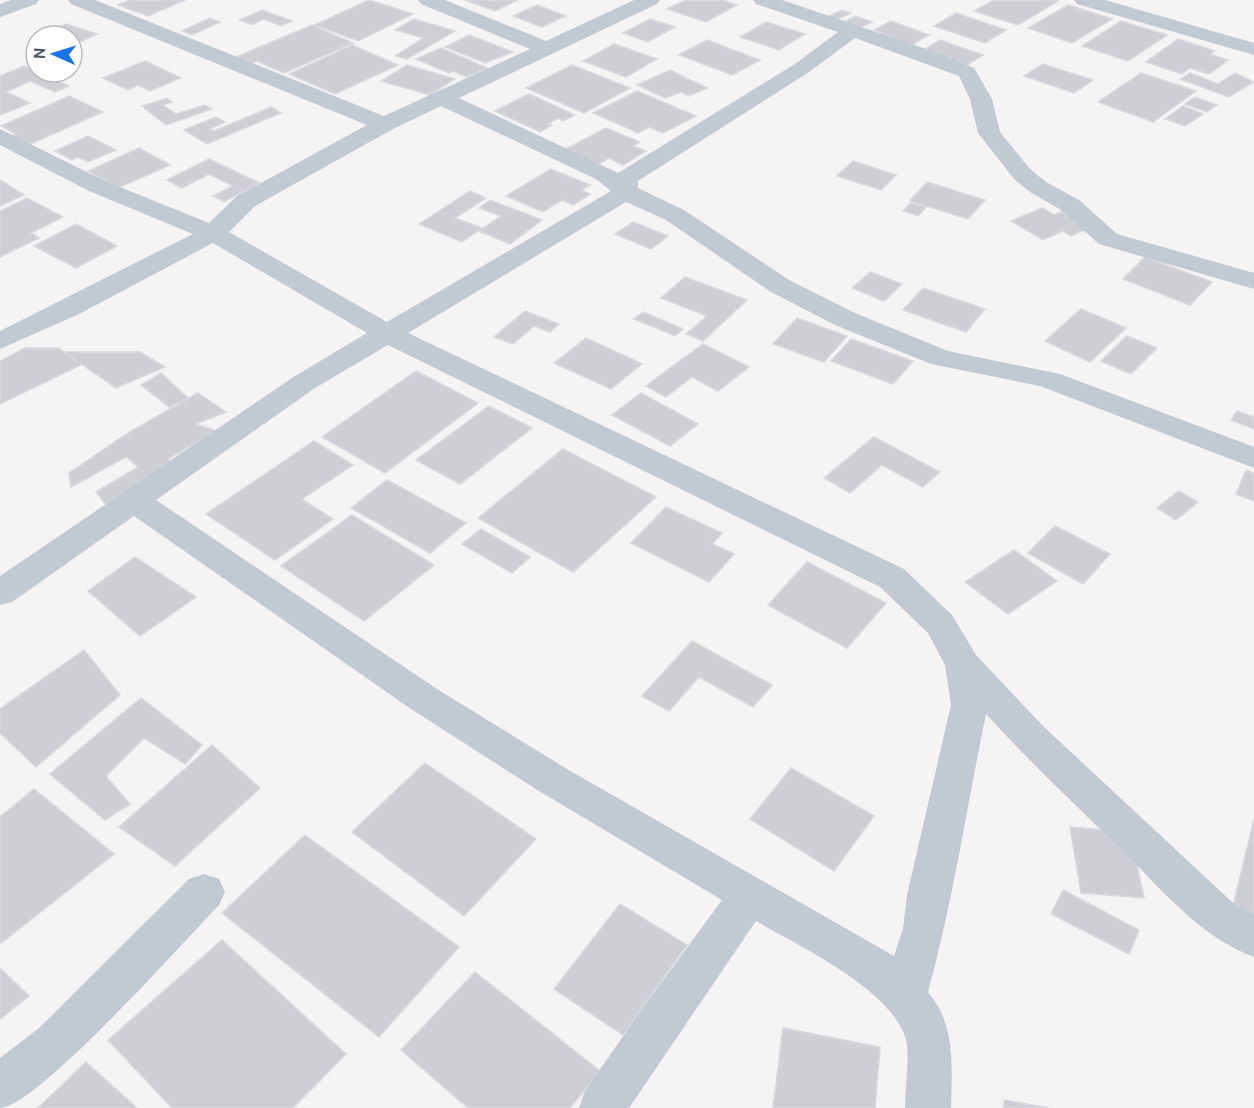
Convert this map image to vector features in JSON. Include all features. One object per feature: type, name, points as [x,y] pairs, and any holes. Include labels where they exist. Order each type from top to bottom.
[{"type":"street","points":[[0,11],[29,0]]},
{"type":"street","points":[[78,0],[134,21],[303,93],[385,124]]},
{"type":"street","points":[[428,0],[546,48]]},
{"type":"street","points":[[0,340],[70,308],[213,233],[246,201],[385,124],[444,99],[650,0]]},
{"type":"street","points":[[763,0],[968,72],[981,99],[989,134],[1022,174],[1038,187],[1070,205],[1108,239],[1254,281]]},
{"type":"street","points":[[1084,0],[1254,49]]},
{"type":"street","points":[[626,192],[626,178],[802,68],[852,31]]},
{"type":"street","points":[[444,99],[604,174],[626,192],[675,215],[780,286],[845,319],[941,358],[1013,370],[1050,381],[1254,458]]},
{"type":"street","points":[[0,136],[97,186],[213,233],[386,333],[892,578],[940,624],[963,665],[1030,737],[1217,915],[1254,938]]},
{"type":"street","points":[[0,593],[305,382],[626,192]]},
{"type":"street","points":[[134,500],[424,699],[553,780],[883,973],[918,1014],[929,1041],[928,1108]]},
{"type":"street","points":[[904,997],[924,929],[928,895],[969,705],[963,665]]},
{"type":"street","points":[[0,1087],[55,1044],[204,892]]},
{"type":"street","points":[[602,1108],[658,1024],[750,895]]},
{"type":"building","points":[[130,0],[185,0],[148,16],[118,5]]},
{"type":"building","points":[[369,0],[413,14],[358,41],[315,25]]},
{"type":"building","points":[[465,0],[518,0],[495,11]]},
{"type":"building","points":[[686,0],[722,0],[737,5],[706,22],[667,9]]},
{"type":"building","points":[[994,0],[1058,1],[1018,25],[974,11]]},
{"type":"building","points":[[537,5],[566,16],[542,27],[513,16]]},
{"type":"building","points":[[1068,5],[1112,19],[1072,43],[1028,28]]},
{"type":"building","points":[[262,10],[292,21],[281,26],[263,19],[252,25],[240,20]]},
{"type":"building","points":[[842,10],[851,13],[837,20],[827,17]]},
{"type":"building","points":[[956,13],[1006,30],[985,43],[934,26]]},
{"type":"building","points":[[856,16],[872,22],[857,29],[841,23]]},
{"type":"building","points":[[210,18],[220,22],[192,35],[182,31]]},
{"type":"building","points":[[414,19],[455,31],[407,59],[395,56],[424,38],[395,30]]},
{"type":"building","points":[[650,19],[675,27],[648,42],[623,33]]},
{"type":"building","points":[[891,21],[929,35],[908,47],[874,30]]},
{"type":"building","points":[[1121,21],[1167,35],[1128,61],[1082,46]]},
{"type":"building","points":[[766,22],[805,34],[779,50],[740,37]]},
{"type":"building","points":[[312,25],[353,43],[284,73],[257,61],[250,64],[236,57]]},
{"type":"building","points":[[84,30],[97,34],[84,40]]},
{"type":"building","points":[[469,35],[513,52],[485,63],[445,47]]},
{"type":"building","points":[[1178,39],[1215,51],[1210,54],[1228,60],[1209,74],[1190,68],[1182,74],[1146,62]]},
{"type":"building","points":[[707,40],[760,60],[732,75],[679,55]]},
{"type":"building","points":[[940,40],[983,55],[966,66],[923,50]]},
{"type":"building","points":[[614,44],[657,59],[626,77],[583,61]]},
{"type":"building","points":[[352,45],[398,65],[335,94],[289,74]]},
{"type":"building","points":[[441,48],[487,68],[467,77],[453,71],[449,73],[416,59]]},
{"type":"building","points":[[145,61],[181,78],[150,91],[138,85],[128,90],[103,78]]},
{"type":"building","points":[[1043,64],[1093,80],[1074,93],[1024,76]]},
{"type":"building","points":[[407,65],[455,79],[430,95],[381,81]]},
{"type":"building","points":[[572,65],[630,88],[584,113],[526,88]]},
{"type":"building","points":[[24,66],[24,84],[6,92],[30,103],[0,115],[0,76]]},
{"type":"building","points":[[670,70],[707,88],[689,96],[681,92],[665,98],[637,85]]},
{"type":"building","points":[[1141,73],[1196,91],[1153,122],[1098,102]]},
{"type":"building","points":[[1190,73],[1218,84],[1235,73],[1254,82],[1229,97],[1180,79]]},
{"type":"building","points":[[37,84],[69,86],[55,92]]},
{"type":"building","points":[[637,91],[696,116],[663,133],[649,127],[638,133],[593,113]]},
{"type":"building","points":[[529,94],[575,115],[563,121],[558,118],[548,124],[552,125],[540,132],[495,111]]},
{"type":"building","points":[[69,96],[103,112],[26,146],[9,137],[16,134],[1,126]]},
{"type":"building","points":[[1195,97],[1217,105],[1207,112],[1185,104]]},
{"type":"building","points":[[167,98],[172,102],[163,105],[176,114],[205,105],[212,109],[166,125],[142,106]]},
{"type":"building","points":[[1183,106],[1203,114],[1185,126],[1165,119]]},
{"type":"building","points":[[271,107],[281,113],[207,144],[184,130],[216,117],[225,122],[210,129],[214,131]]},
{"type":"building","points":[[606,128],[640,142],[633,146],[646,151],[623,165],[609,158],[597,165],[564,150]]},
{"type":"building","points":[[88,136],[116,150],[88,162],[78,157],[72,160],[55,151]]},
{"type":"building","points":[[139,148],[170,165],[118,188],[88,171]]},
{"type":"building","points":[[209,159],[260,183],[224,202],[213,196],[233,186],[209,174],[182,188],[167,180]]},
{"type":"building","points":[[853,161],[896,175],[881,190],[837,176]]},
{"type":"building","points":[[551,169],[590,185],[581,190],[590,194],[573,205],[562,200],[543,212],[506,196]]},
{"type":"building","points":[[0,180],[24,195],[0,206]]},
{"type":"building","points":[[927,182],[985,200],[968,219],[910,201]]},
{"type":"building","points":[[470,191],[486,198],[455,218],[482,228],[462,242],[419,224]]},
{"type":"building","points":[[27,198],[63,217],[31,233],[39,238],[0,257],[0,211]]},
{"type":"building","points":[[490,200],[542,220],[510,244],[479,231],[501,216],[479,208]]},
{"type":"building","points":[[911,203],[926,207],[918,216],[903,211]]},
{"type":"building","points":[[1042,208],[1054,215],[1061,212],[1089,228],[1071,236],[1063,231],[1043,240],[1011,221]]},
{"type":"building","points":[[633,222],[668,236],[651,249],[615,234]]},
{"type":"building","points":[[76,224],[117,246],[76,268],[34,246]]},
{"type":"building","points":[[1145,257],[1212,282],[1190,305],[1123,279]]},
{"type":"building","points":[[870,272],[902,284],[884,301],[852,288]]},
{"type":"building","points":[[685,277],[747,300],[703,341],[686,334],[707,316],[661,298]]},
{"type":"building","points":[[923,288],[985,309],[966,332],[903,310]]},
{"type":"building","points":[[1081,309],[1126,328],[1090,362],[1045,341]]},
{"type":"building","points":[[525,311],[559,324],[550,332],[534,326],[513,344],[494,337]]},
{"type":"building","points":[[643,312],[683,329],[675,336],[634,319]]},
{"type":"building","points":[[797,318],[847,336],[824,362],[773,344]]},
{"type":"building","points":[[1127,336],[1157,348],[1131,374],[1101,361]]},
{"type":"building","points":[[586,338],[642,364],[611,389],[554,363]]},
{"type":"building","points":[[851,339],[913,361],[893,384],[831,361]]},
{"type":"building","points":[[703,344],[749,367],[718,391],[692,377],[666,397],[646,386]]},
{"type":"building","points":[[25,348],[58,348],[83,364],[0,404],[0,361]]},
{"type":"building","points":[[64,352],[140,352],[165,367],[116,388]]},
{"type":"building","points":[[416,371],[478,403],[385,473],[322,437]]},
{"type":"building","points":[[161,373],[188,398],[169,407],[141,385]]},
{"type":"building","points":[[198,393],[226,412],[196,424],[216,431],[168,459],[176,469],[108,507],[96,492],[138,467],[126,457],[71,487],[69,473],[128,433]]},
{"type":"building","points":[[641,393],[698,424],[670,446],[612,415]]},
{"type":"building","points":[[489,406],[532,428],[460,484],[416,460]]},
{"type":"building","points":[[1237,411],[1254,417],[1254,429],[1231,420]]},
{"type":"building","points":[[874,437],[940,472],[923,487],[882,465],[850,493],[824,478]]},
{"type":"building","points":[[314,441],[353,465],[302,499],[333,519],[275,560],[206,514]]},
{"type":"building","points":[[563,449],[656,497],[573,572],[478,518]]},
{"type":"building","points":[[1246,470],[1254,473],[1254,501],[1236,494]]},
{"type":"building","points":[[387,480],[466,523],[430,553],[351,508]]},
{"type":"building","points":[[1179,491],[1198,502],[1176,520],[1157,508]]},
{"type":"building","points":[[666,507],[722,533],[712,544],[734,554],[709,582],[631,543]]},
{"type":"building","points":[[352,515],[434,565],[364,621],[281,566]]},
{"type":"building","points":[[1055,526],[1110,554],[1083,584],[1028,553]]},
{"type":"building","points":[[481,529],[530,557],[512,573],[462,544]]},
{"type":"building","points":[[1014,550],[1057,581],[1008,614],[965,582]]},
{"type":"building","points":[[135,557],[196,597],[140,636],[88,591]]},
{"type":"building","points":[[807,562],[886,603],[847,648],[768,605]]},
{"type":"building","points":[[692,641],[772,685],[753,707],[699,677],[669,711],[642,696]]},
{"type":"building","points":[[84,650],[120,695],[36,767],[0,733],[0,709]]},
{"type":"building","points":[[141,698],[202,745],[185,764],[144,738],[106,776],[130,804],[105,820],[50,774]]},
{"type":"building","points":[[212,745],[260,788],[175,866],[119,827]]},
{"type":"building","points":[[425,763],[536,839],[464,916],[352,832]]},
{"type":"building","points":[[791,768],[874,816],[834,871],[750,819]]},
{"type":"building","points":[[34,789],[114,854],[0,944],[0,817]]},
{"type":"building","points":[[1254,819],[1254,919],[1232,910]]},
{"type":"building","points":[[1070,827],[1130,832],[1144,898],[1081,893]]},
{"type":"building","points":[[305,835],[459,947],[379,1037],[222,913]]},
{"type":"building","points":[[1063,890],[1139,930],[1129,954],[1051,914]]},
{"type":"building","points":[[620,904],[687,945],[623,1035],[554,989]]},
{"type":"building","points":[[222,940],[346,1054],[293,1108],[172,1108],[108,1040]]},
{"type":"building","points":[[0,968],[29,996],[0,1019]]},
{"type":"building","points":[[475,972],[600,1071],[570,1108],[468,1108],[401,1050]]},
{"type":"building","points":[[783,1028],[880,1047],[875,1108],[773,1108]]},
{"type":"building","points":[[86,1062],[137,1108],[38,1108]]},
{"type":"building","points":[[1004,1100],[1049,1108],[1004,1108]]}]
